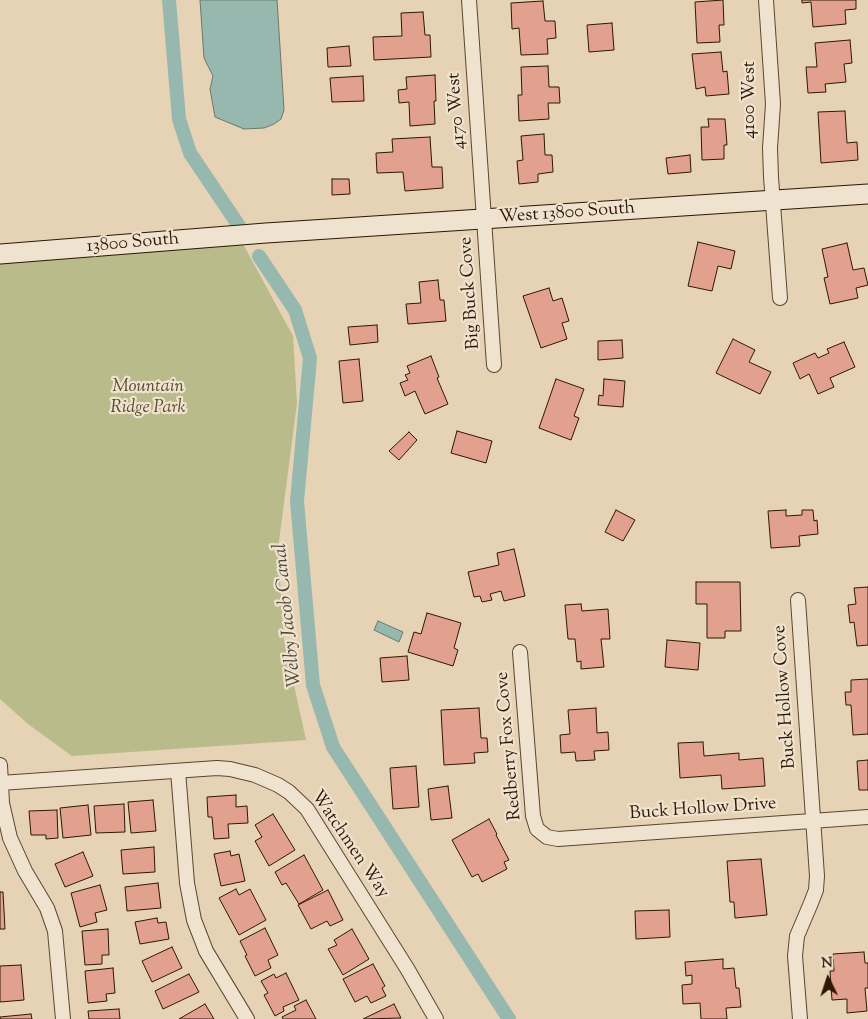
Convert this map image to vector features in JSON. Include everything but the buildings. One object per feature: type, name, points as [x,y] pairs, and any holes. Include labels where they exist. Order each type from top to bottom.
[{"type":"street","name":"4170 West","points":[[469,0],[485,219]]},
{"type":"street","name":"4100 West","points":[[766,0],[773,95],[770,148],[780,298]]},
{"type":"street","name":"West 13800 South","points":[[266,233],[868,194]]},
{"type":"street","name":"Big Buck Cove","points":[[485,219],[494,365]]},
{"type":"street","name":"13800 South","points":[[0,254],[266,233]]},
{"type":"street","name":"Buck Hollow Cove","points":[[798,600],[818,876],[816,890],[797,936],[800,1019]]},
{"type":"street","name":"Redberry Fox Cove","points":[[520,652],[533,816],[537,829],[542,834]]},
{"type":"street","points":[[0,765],[0,783],[10,838],[25,871],[44,902],[55,932],[63,1019]]},
{"type":"street","name":"Watchmen Way","points":[[0,783],[217,768],[243,771],[267,780],[289,792],[307,809],[408,970],[436,1019]]},
{"type":"street","points":[[178,771],[187,883],[194,920],[206,951],[248,1019]]},
{"type":"street","name":"Buck Hollow Drive","points":[[542,834],[558,839],[868,817]]},
{"type":"green space","name":"Mountain Ridge Park","points":[[243,244],[293,336],[297,403],[278,549],[284,640],[306,740],[72,756],[28,724],[0,699],[0,261]]},
{"type":"water","points":[[200,0],[277,0],[284,110],[281,119],[274,124],[264,128],[244,129],[215,117],[210,89],[213,76],[204,58]]},
{"type":"water","points":[[378,621],[403,632],[399,642],[374,630]]},
{"type":"waterway","name":"Welby Jacob Canal","points":[[169,0],[179,119],[190,153],[239,226]]},
{"type":"waterway","name":"Welby Jacob Canal","points":[[259,256],[295,310],[310,358],[297,501],[313,685],[333,747],[509,1019]]}]
